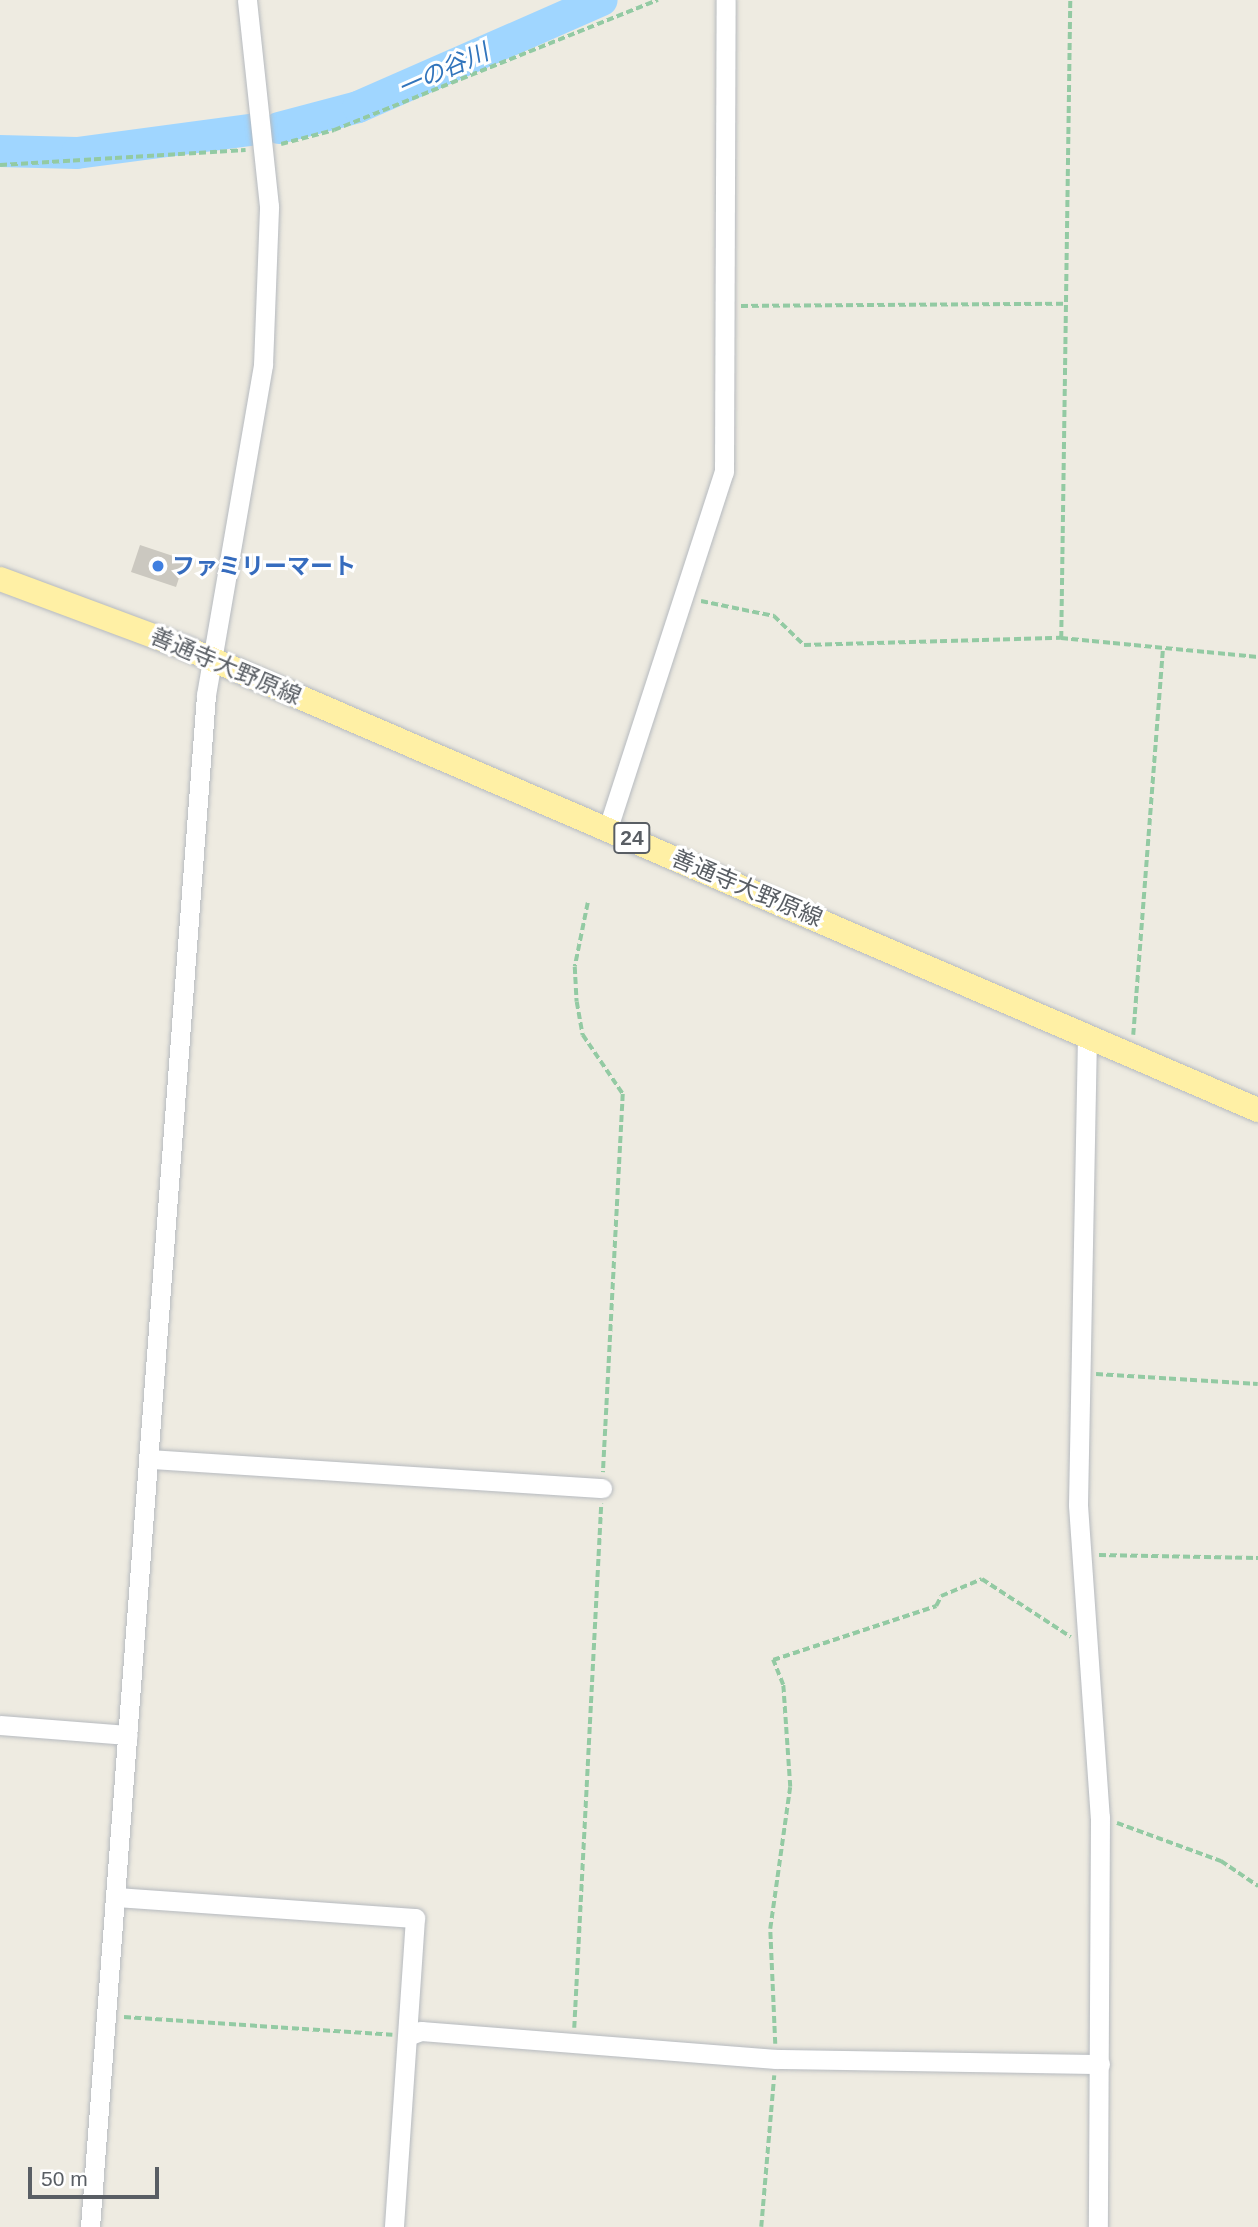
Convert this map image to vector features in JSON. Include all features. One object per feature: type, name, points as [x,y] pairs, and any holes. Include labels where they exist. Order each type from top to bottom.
[{"type":"main road","name":"善通寺大野原線","points":[[0,579],[210,659],[1258,1110]]},
{"type":"street","points":[[90,2227],[210,659],[262,365],[266,149],[247,0]]},
{"type":"street","points":[[608,828],[724,472],[726,0]]},
{"type":"street","points":[[1087,1036],[1084,1373],[1078,1506],[1083,1555],[1085,1647],[1100,1817],[1098,2227]]},
{"type":"street","points":[[150,1459],[602,1488]]},
{"type":"street","points":[[0,1725],[128,1735]]},
{"type":"street","points":[[116,1897],[415,1918],[394,2227]]},
{"type":"street","points":[[408,2036],[421,2031],[573,2040],[776,2059],[1100,2064]]},
{"type":"path","points":[[0,165],[105,164],[266,149],[334,130],[658,0]]},
{"type":"path","points":[[1061,639],[1070,0]]},
{"type":"path","points":[[725,306],[1066,304]]},
{"type":"path","points":[[683,597],[774,616],[804,645],[1061,639],[1258,657]]},
{"type":"path","points":[[1131,1054],[1163,649]]},
{"type":"path","points":[[573,2040],[623,1094],[583,1035],[577,1002],[575,967],[589,902]]},
{"type":"path","points":[[1084,1373],[1258,1384]]},
{"type":"path","points":[[1083,1555],[1258,1558]]},
{"type":"path","points":[[761,2227],[776,2059],[770,1929],[790,1787],[783,1685],[773,1660],[936,1606],[941,1596],[982,1579],[1085,1647]]},
{"type":"path","points":[[1100,1817],[1221,1861],[1258,1886]]},
{"type":"path","points":[[107,2016],[408,2036]]},
{"type":"building","name":"ファミリーマート","points":[[140,545],[185,560],[176,587],[131,572]]},
{"type":"waterway","name":"一の谷川","points":[[279,128],[358,107],[602,0]]},
{"type":"waterway","name":"一の谷川","points":[[0,151],[77,153],[250,130]]},
{"type":"place","name":"ファミリーマート","points":[[158,566]]}]
